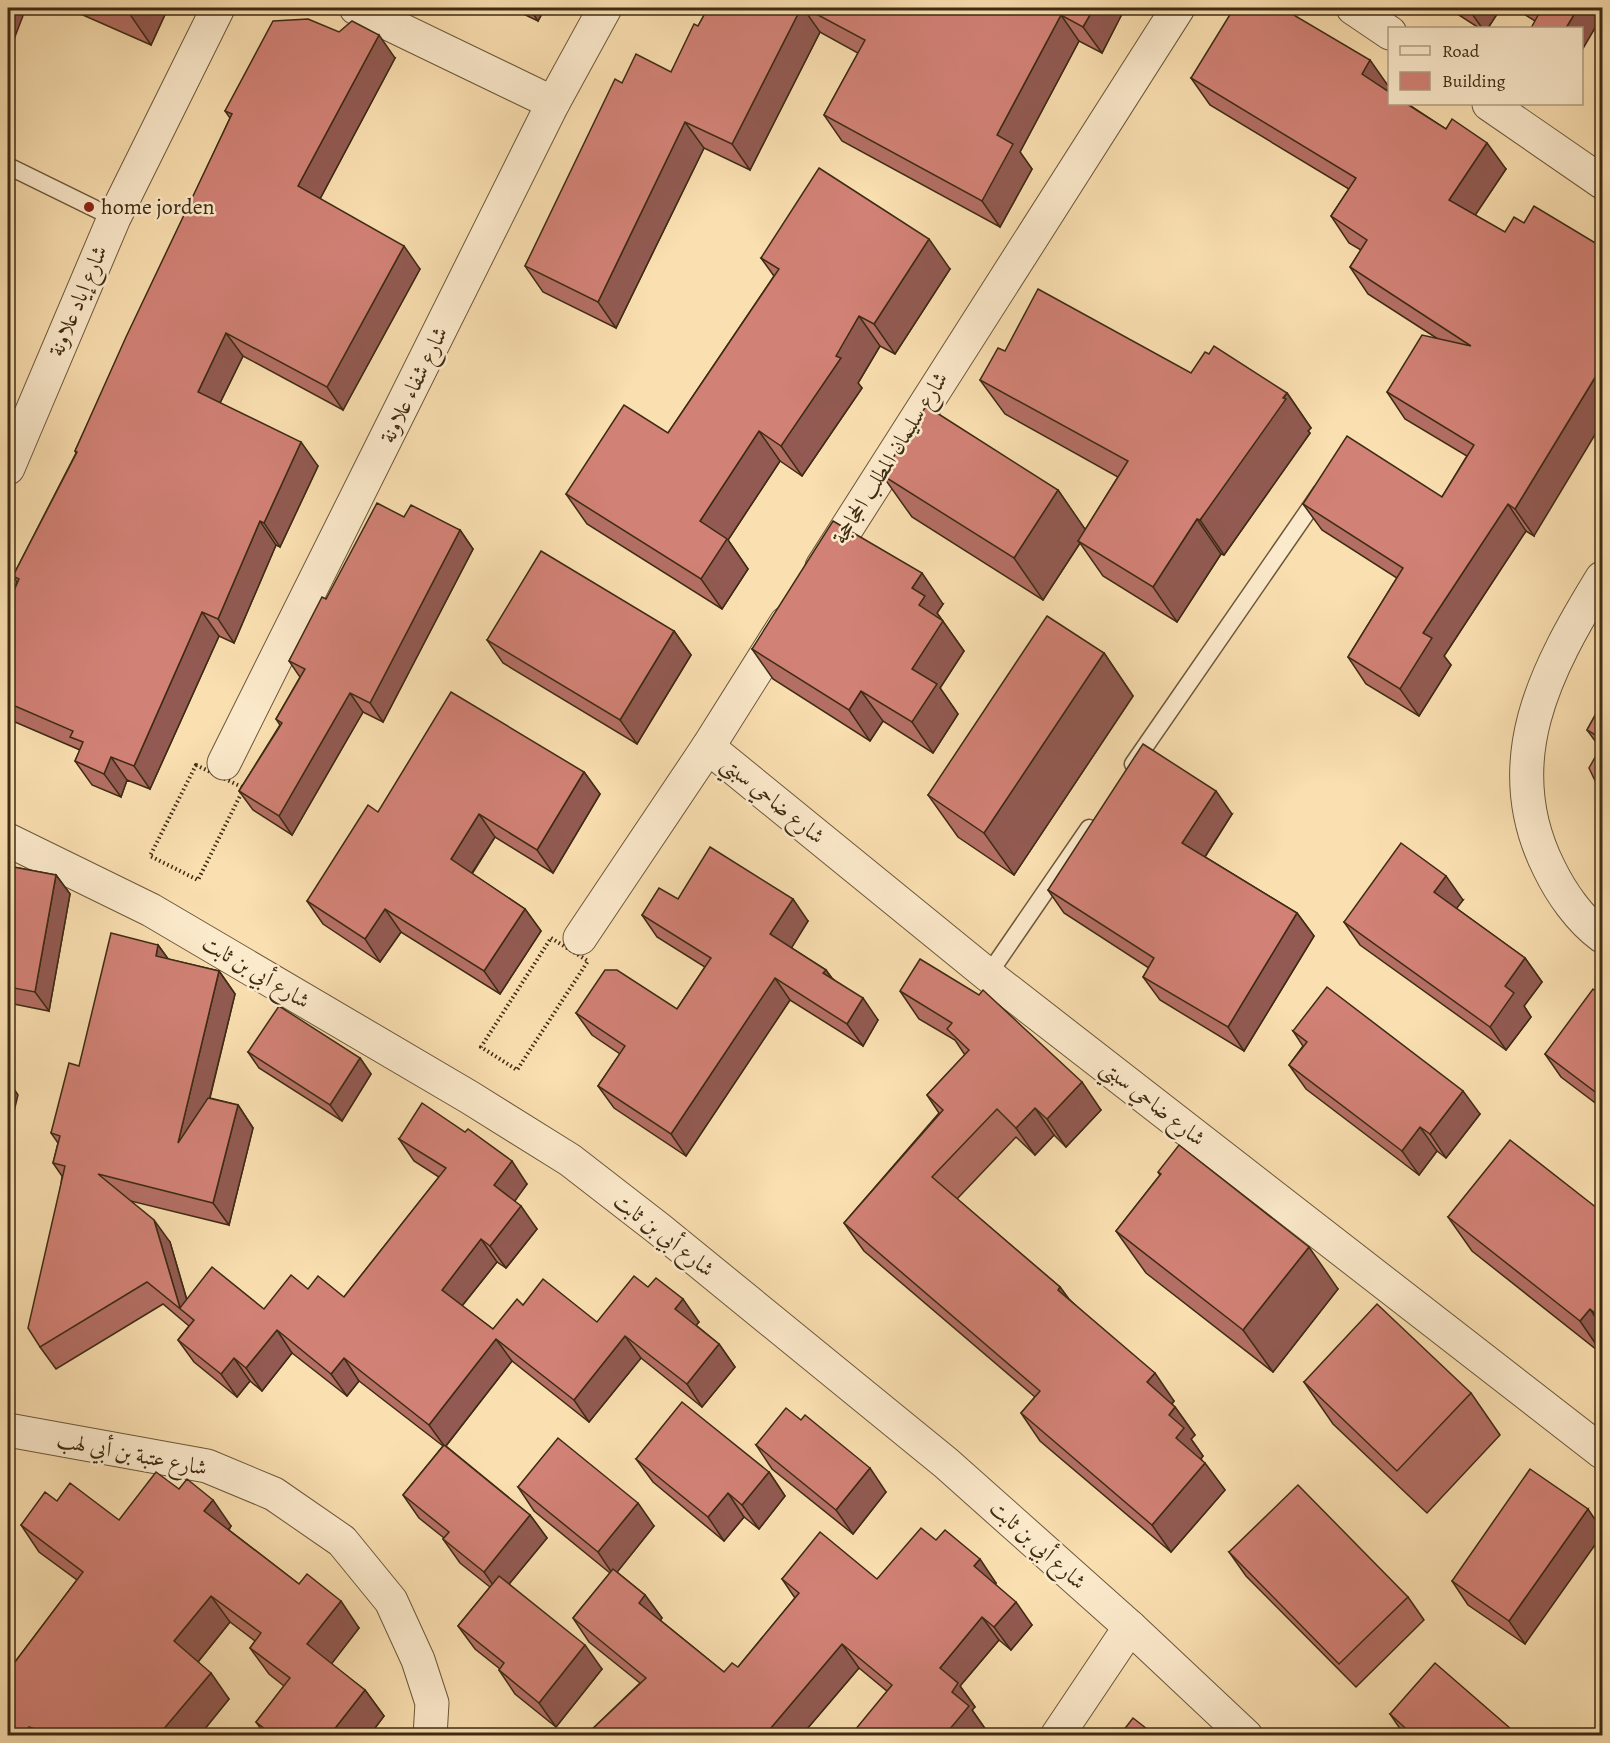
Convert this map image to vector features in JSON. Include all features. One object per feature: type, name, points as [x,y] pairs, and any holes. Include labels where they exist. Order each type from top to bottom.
[{"type":"street","name":"شارع إياد علاونة","points":[[8,468],[114,218],[218,8]]},
{"type":"street","points":[[356,8],[553,103]]},
{"type":"street","name":"شارع شفاء علاونة","points":[[224,763],[553,103],[605,8]]},
{"type":"street","name":"شارع سليمان المطلب الحجاحجة","points":[[581,953],[805,593],[1178,8]]},
{"type":"street","points":[[1353,8],[1388,32]]},
{"type":"street","points":[[1490,105],[1602,182]]},
{"type":"street","points":[[1602,578],[1569,631],[1541,689],[1527,744],[1527,800],[1538,847],[1557,884],[1590,927],[1602,936]]},
{"type":"street","name":"شارع ضاحي سبتي","points":[[708,747],[988,975],[1602,1452]]},
{"type":"street","name":"شارع أبي بن ثابت","points":[[8,840],[151,910],[469,1097],[570,1160],[659,1229],[946,1463],[1130,1627],[1246,1736]]},
{"type":"street","name":"شارع عتبة بن أبي لهب","points":[[8,1430],[207,1466],[274,1494],[342,1541],[391,1601],[418,1660],[432,1703],[430,1736]]},
{"type":"street","points":[[1057,1736],[1130,1627]]},
{"type":"lane","points":[[8,166],[114,218]]},
{"type":"lane","points":[[1123,779],[1332,476]]},
{"type":"lane","points":[[988,975],[1096,819]]},
{"type":"path","points":[[190,777],[150,856],[198,880],[239,798]]},
{"type":"path","points":[[546,946],[481,1047],[517,1070],[581,953]]},
{"type":"building","points":[[117,8],[131,8],[129,13]]},
{"type":"building","points":[[708,8],[801,8],[732,144],[685,122],[598,302],[525,266],[615,79],[622,83],[636,54],[671,72],[694,24],[698,26]]},
{"type":"building","points":[[805,8],[1094,8],[1083,27],[1061,15],[997,135],[1013,144],[982,201],[824,115],[865,40]]},
{"type":"building","points":[[1234,8],[1282,8],[1370,60],[1362,74],[1388,91],[1388,105],[1409,105],[1446,129],[1452,119],[1487,143],[1449,200],[1505,232],[1514,217],[1524,223],[1534,206],[1602,247],[1602,366],[1515,509],[1508,504],[1423,633],[1432,638],[1400,689],[1348,657],[1403,568],[1303,504],[1347,436],[1442,497],[1474,445],[1387,392],[1422,335],[1471,346],[1350,267],[1367,240],[1331,216],[1356,178],[1191,78]]},
{"type":"building","points":[[1536,8],[1578,8],[1567,27],[1532,27],[1541,10]]},
{"type":"building","points":[[308,19],[339,32],[352,21],[379,35],[298,186],[404,246],[327,387],[226,333],[198,392],[301,442],[264,523],[260,521],[218,619],[202,612],[134,766],[111,757],[104,774],[75,761],[83,742],[70,737],[73,731],[8,703],[8,604],[19,579],[13,576],[77,452],[75,451],[126,337],[232,114],[225,111],[273,21]]},
{"type":"building","points":[[819,168],[929,239],[874,324],[859,316],[836,356],[841,358],[781,446],[759,431],[700,521],[727,539],[701,579],[566,494],[624,405],[668,433],[779,269],[761,258]]},
{"type":"building","points":[[1038,289],[1191,373],[1205,352],[1209,354],[1214,346],[1287,393],[1283,398],[1286,399],[1200,520],[1197,519],[1153,587],[1078,541],[1128,461],[980,380],[998,348],[1005,351]]},
{"type":"building","points":[[926,406],[1058,490],[1014,558],[882,475]]},
{"type":"building","points":[[377,503],[404,517],[411,505],[460,530],[370,703],[350,693],[279,816],[239,791],[282,723],[276,719],[305,669],[289,661],[322,597],[326,599]]},
{"type":"building","points":[[833,521],[922,573],[912,588],[925,596],[919,605],[943,621],[912,669],[937,684],[912,722],[861,691],[849,710],[752,649]]},
{"type":"building","points":[[541,551],[674,631],[620,720],[487,640]]},
{"type":"building","points":[[1047,616],[1104,653],[984,833],[928,795]]},
{"type":"building","points":[[451,692],[584,772],[537,850],[479,814],[451,859],[525,909],[484,971],[385,909],[365,939],[307,901],[368,805],[378,812]]},
{"type":"building","points":[[1602,703],[1602,739],[1587,730]]},
{"type":"building","points":[[1143,744],[1216,791],[1182,843],[1297,913],[1228,1027],[1143,977],[1154,958],[1048,890]]},
{"type":"building","points":[[1602,745],[1602,794],[1589,768]]},
{"type":"building","points":[[1401,843],[1446,876],[1434,892],[1525,958],[1505,986],[1514,993],[1490,1027],[1344,922]]},
{"type":"building","points":[[710,847],[793,899],[770,934],[826,970],[823,973],[863,998],[847,1024],[775,978],[671,1134],[598,1086],[625,1046],[576,1013],[605,970],[617,970],[677,1009],[711,958],[642,915],[659,888],[678,899]]},
{"type":"building","points":[[8,866],[56,875],[35,992],[8,987]]},
{"type":"building","points":[[111,933],[158,945],[156,956],[219,971],[178,1143],[208,1098],[238,1105],[213,1203],[98,1174],[154,1220],[180,1308],[212,1267],[264,1309],[291,1275],[308,1289],[318,1276],[344,1297],[446,1168],[399,1139],[422,1103],[465,1132],[468,1129],[512,1161],[494,1185],[521,1206],[490,1246],[481,1239],[442,1290],[493,1329],[517,1299],[523,1305],[543,1279],[597,1322],[634,1276],[648,1287],[656,1278],[683,1299],[675,1309],[719,1344],[687,1384],[625,1336],[574,1400],[496,1339],[429,1425],[344,1358],[331,1374],[277,1330],[246,1368],[234,1358],[221,1374],[178,1340],[194,1320],[147,1282],[40,1347],[28,1328],[65,1166],[53,1163],[60,1136],[51,1133],[69,1063],[79,1066]]},
{"type":"building","points":[[920,959],[979,995],[983,990],[1082,1082],[1047,1119],[1035,1108],[1016,1128],[997,1109],[932,1177],[1060,1287],[1058,1290],[1155,1373],[1147,1382],[1175,1407],[1169,1415],[1184,1428],[1176,1438],[1205,1463],[1152,1525],[1021,1413],[1040,1391],[844,1223],[943,1110],[927,1095],[969,1050],[947,1029],[952,1023],[900,991]]},
{"type":"building","points":[[1327,987],[1463,1091],[1430,1134],[1420,1127],[1402,1151],[1289,1065],[1307,1042],[1293,1031]]},
{"type":"building","points":[[1593,989],[1602,996],[1602,1097],[1545,1054]]},
{"type":"building","points":[[279,1006],[360,1058],[330,1105],[248,1052]]},
{"type":"building","points":[[1510,1140],[1602,1212],[1602,1319],[1590,1309],[1580,1321],[1448,1217]]},
{"type":"building","points":[[1179,1145],[1309,1247],[1243,1330],[1116,1231],[1161,1174],[1158,1172]]},
{"type":"building","points":[[1377,1304],[1471,1393],[1397,1471],[1304,1382]]},
{"type":"building","points":[[682,1402],[769,1472],[742,1505],[728,1493],[708,1517],[636,1459]]},
{"type":"building","points":[[786,1408],[801,1420],[805,1415],[870,1468],[836,1510],[756,1445]]},
{"type":"building","points":[[558,1438],[638,1503],[598,1552],[518,1487]]},
{"type":"building","points":[[444,1445],[530,1515],[484,1572],[443,1539],[449,1532],[403,1495]]},
{"type":"building","points":[[1530,1469],[1588,1509],[1509,1621],[1452,1581]]},
{"type":"building","points":[[156,1472],[179,1489],[187,1479],[213,1500],[204,1511],[299,1584],[307,1574],[341,1601],[307,1644],[365,1690],[329,1736],[314,1736],[310,1733],[308,1736],[268,1736],[270,1733],[256,1722],[290,1678],[250,1648],[261,1633],[211,1596],[174,1641],[211,1673],[160,1736],[57,1736],[29,1727],[26,1736],[8,1734],[8,1657],[15,1662],[83,1572],[21,1525],[45,1492],[57,1501],[70,1483],[119,1520]]},
{"type":"building","points":[[1298,1485],[1408,1597],[1339,1664],[1229,1552]]},
{"type":"building","points":[[921,1528],[936,1540],[945,1530],[980,1559],[974,1566],[1016,1602],[994,1627],[982,1617],[940,1668],[958,1683],[952,1692],[969,1706],[944,1736],[850,1736],[892,1685],[842,1644],[770,1729],[777,1736],[585,1736],[646,1678],[573,1618],[613,1569],[645,1595],[639,1603],[724,1672],[732,1663],[738,1667],[799,1593],[782,1579],[820,1532],[877,1579]]},
{"type":"building","points":[[499,1576],[585,1645],[539,1703],[499,1670],[504,1663],[458,1626]]},
{"type":"building","points":[[1435,1663],[1519,1736],[1414,1736],[1390,1714]]},
{"type":"building","points":[[1133,1718],[1156,1736],[1119,1736]]},
{"type":"place","name":"home jorden","points":[[89,207]]}]
